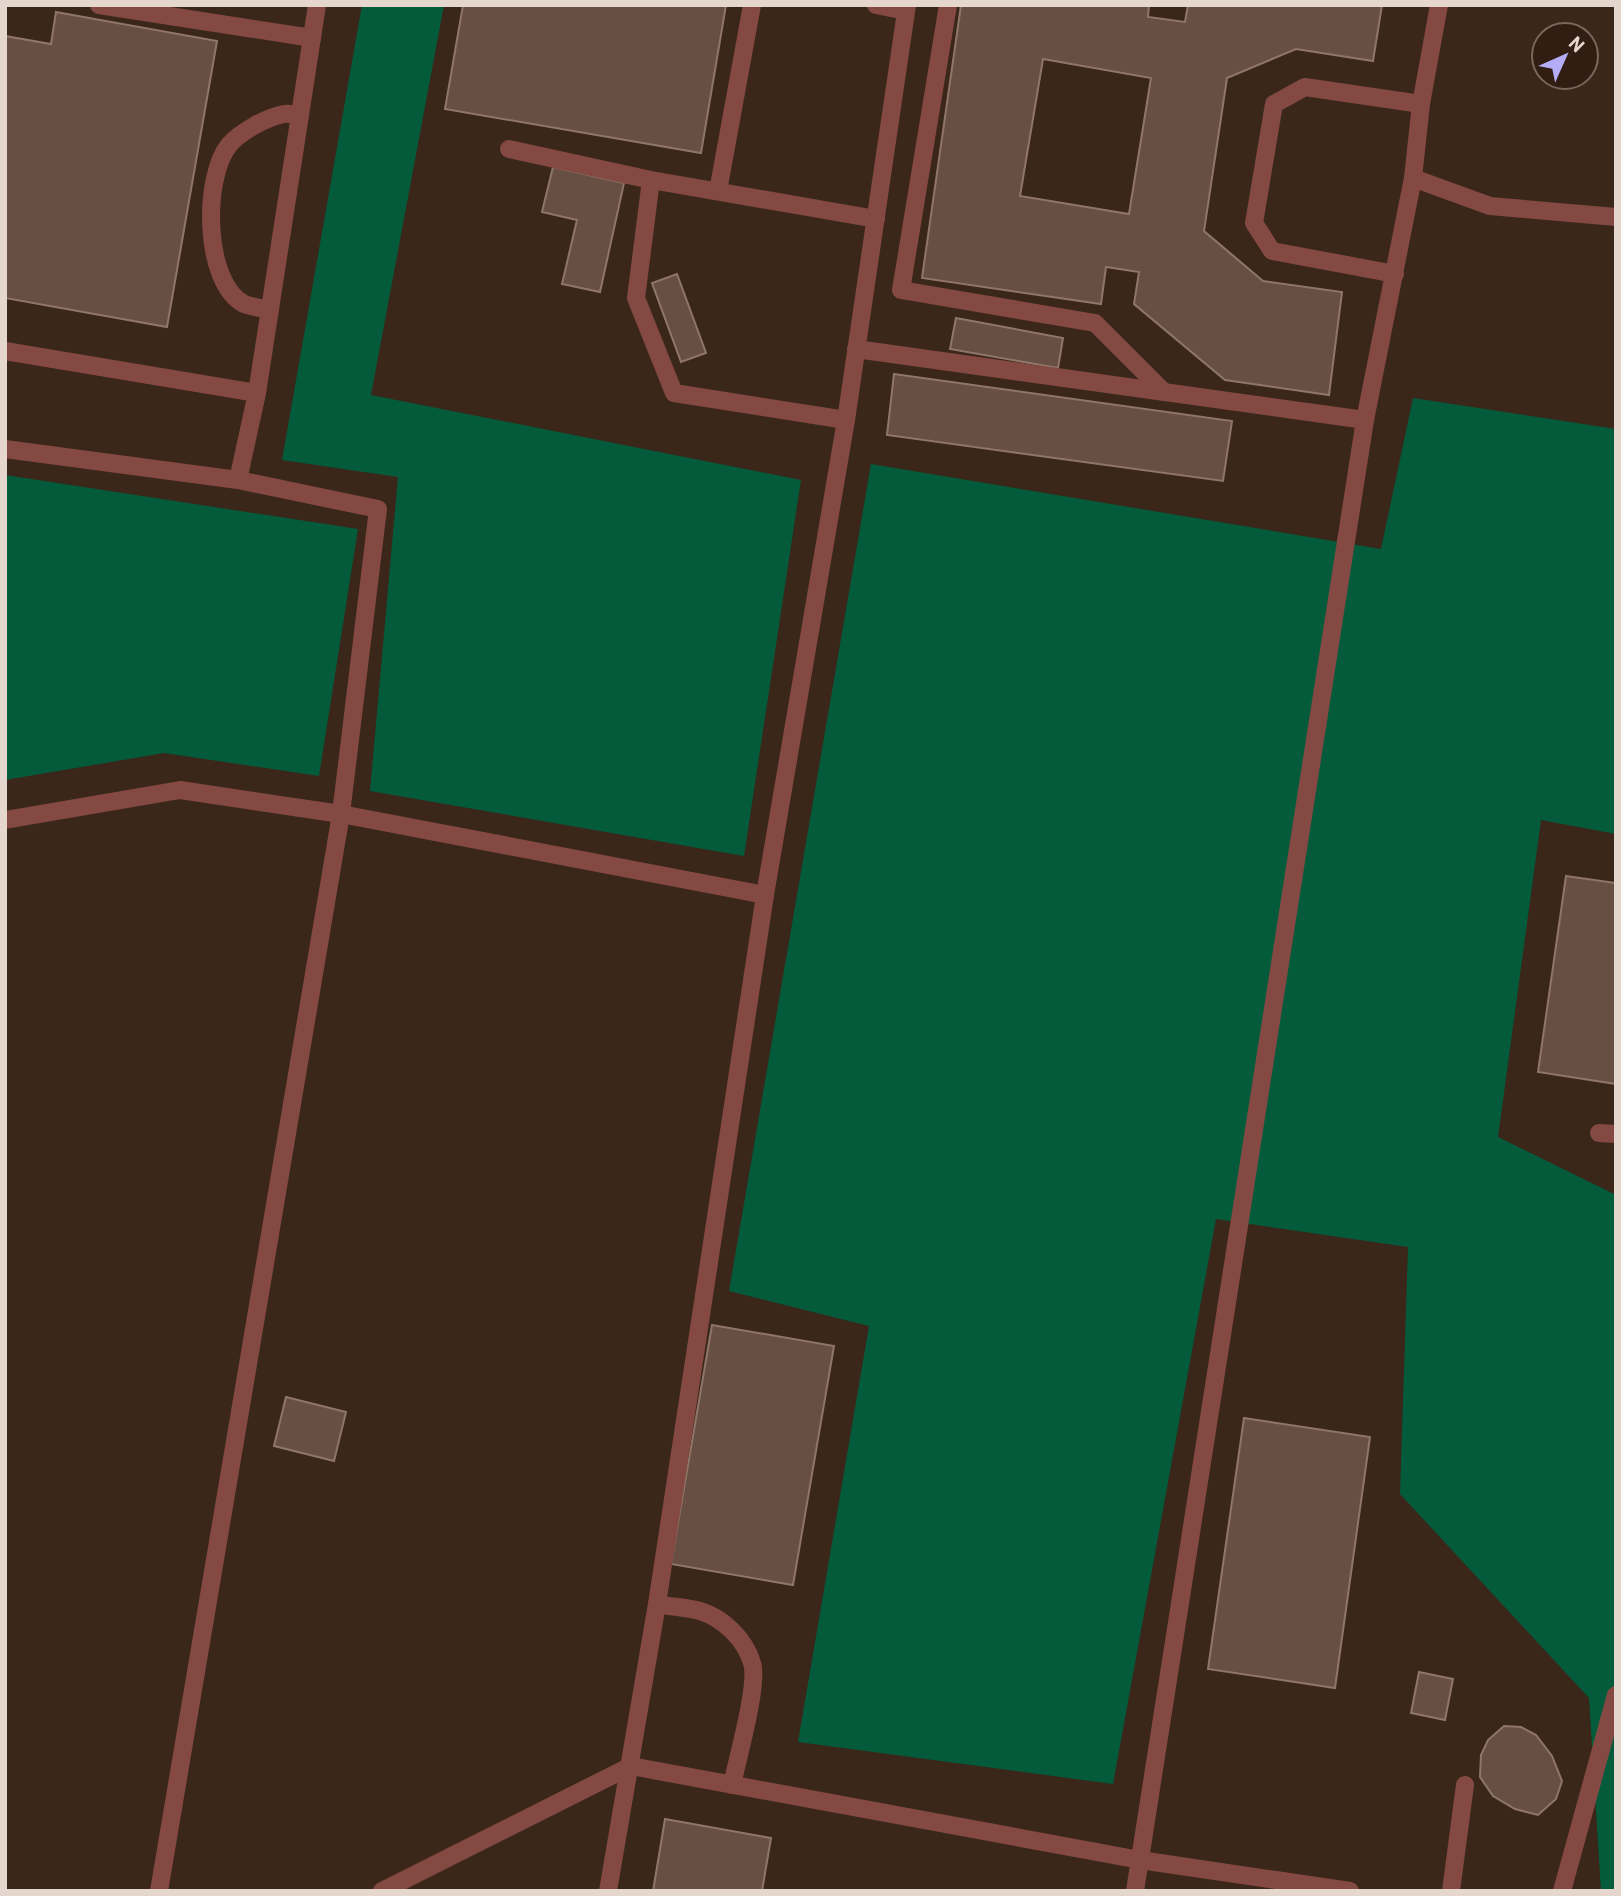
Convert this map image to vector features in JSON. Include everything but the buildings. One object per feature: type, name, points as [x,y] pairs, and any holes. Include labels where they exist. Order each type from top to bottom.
[{"type":"lane","points":[[99,5],[312,38]]},
{"type":"lane","points":[[238,480],[257,393],[317,5]]},
{"type":"lane","points":[[718,191],[752,5]]},
{"type":"lane","points":[[608,1891],[657,1604],[765,895],[846,420],[907,8],[876,5]]},
{"type":"lane","points":[[948,5],[901,290],[1096,323],[1164,392]]},
{"type":"lane","points":[[1135,1891],[1366,420],[1413,178],[1421,104],[1439,5]]},
{"type":"lane","points":[[1395,274],[1272,251],[1254,223],[1274,104],[1305,87],[1421,104]]},
{"type":"lane","points":[[270,310],[243,304],[228,289],[215,261],[210,219],[219,162],[229,144],[246,131],[284,114],[300,115]]},
{"type":"lane","points":[[509,149],[651,180],[876,219]]},
{"type":"lane","points":[[1413,178],[1490,206],[1616,216]]},
{"type":"lane","points":[[651,180],[636,298],[674,393],[846,420]]},
{"type":"lane","points":[[856,349],[1366,420]]},
{"type":"lane","points":[[5,351],[257,393]]},
{"type":"lane","points":[[5,449],[238,480],[379,509],[341,814],[159,1891]]},
{"type":"lane","points":[[5,820],[180,790],[341,814],[765,895]]},
{"type":"lane","points":[[657,1604],[700,1611],[721,1621],[740,1639],[752,1663],[754,1682],[732,1785]]},
{"type":"lane","points":[[1562,1891],[1616,1695]]},
{"type":"lane","points":[[382,1891],[631,1766],[1140,1860],[1350,1891]]},
{"type":"lane","points":[[1451,1891],[1465,1785]]},
{"type":"green space","points":[[362,5],[444,5],[371,395],[801,480],[744,856],[370,791],[398,477],[282,460]]},
{"type":"green space","points":[[1413,398],[1616,429],[1616,834],[1541,820],[1498,1137],[1616,1195],[1616,1891],[1601,1891],[1589,1698],[1400,1494],[1408,1247],[1216,1219],[1113,1784],[798,1742],[869,1326],[729,1291],[871,464],[1381,549]]},
{"type":"green space","points":[[5,475],[358,529],[319,776],[164,753],[5,780]]}]
